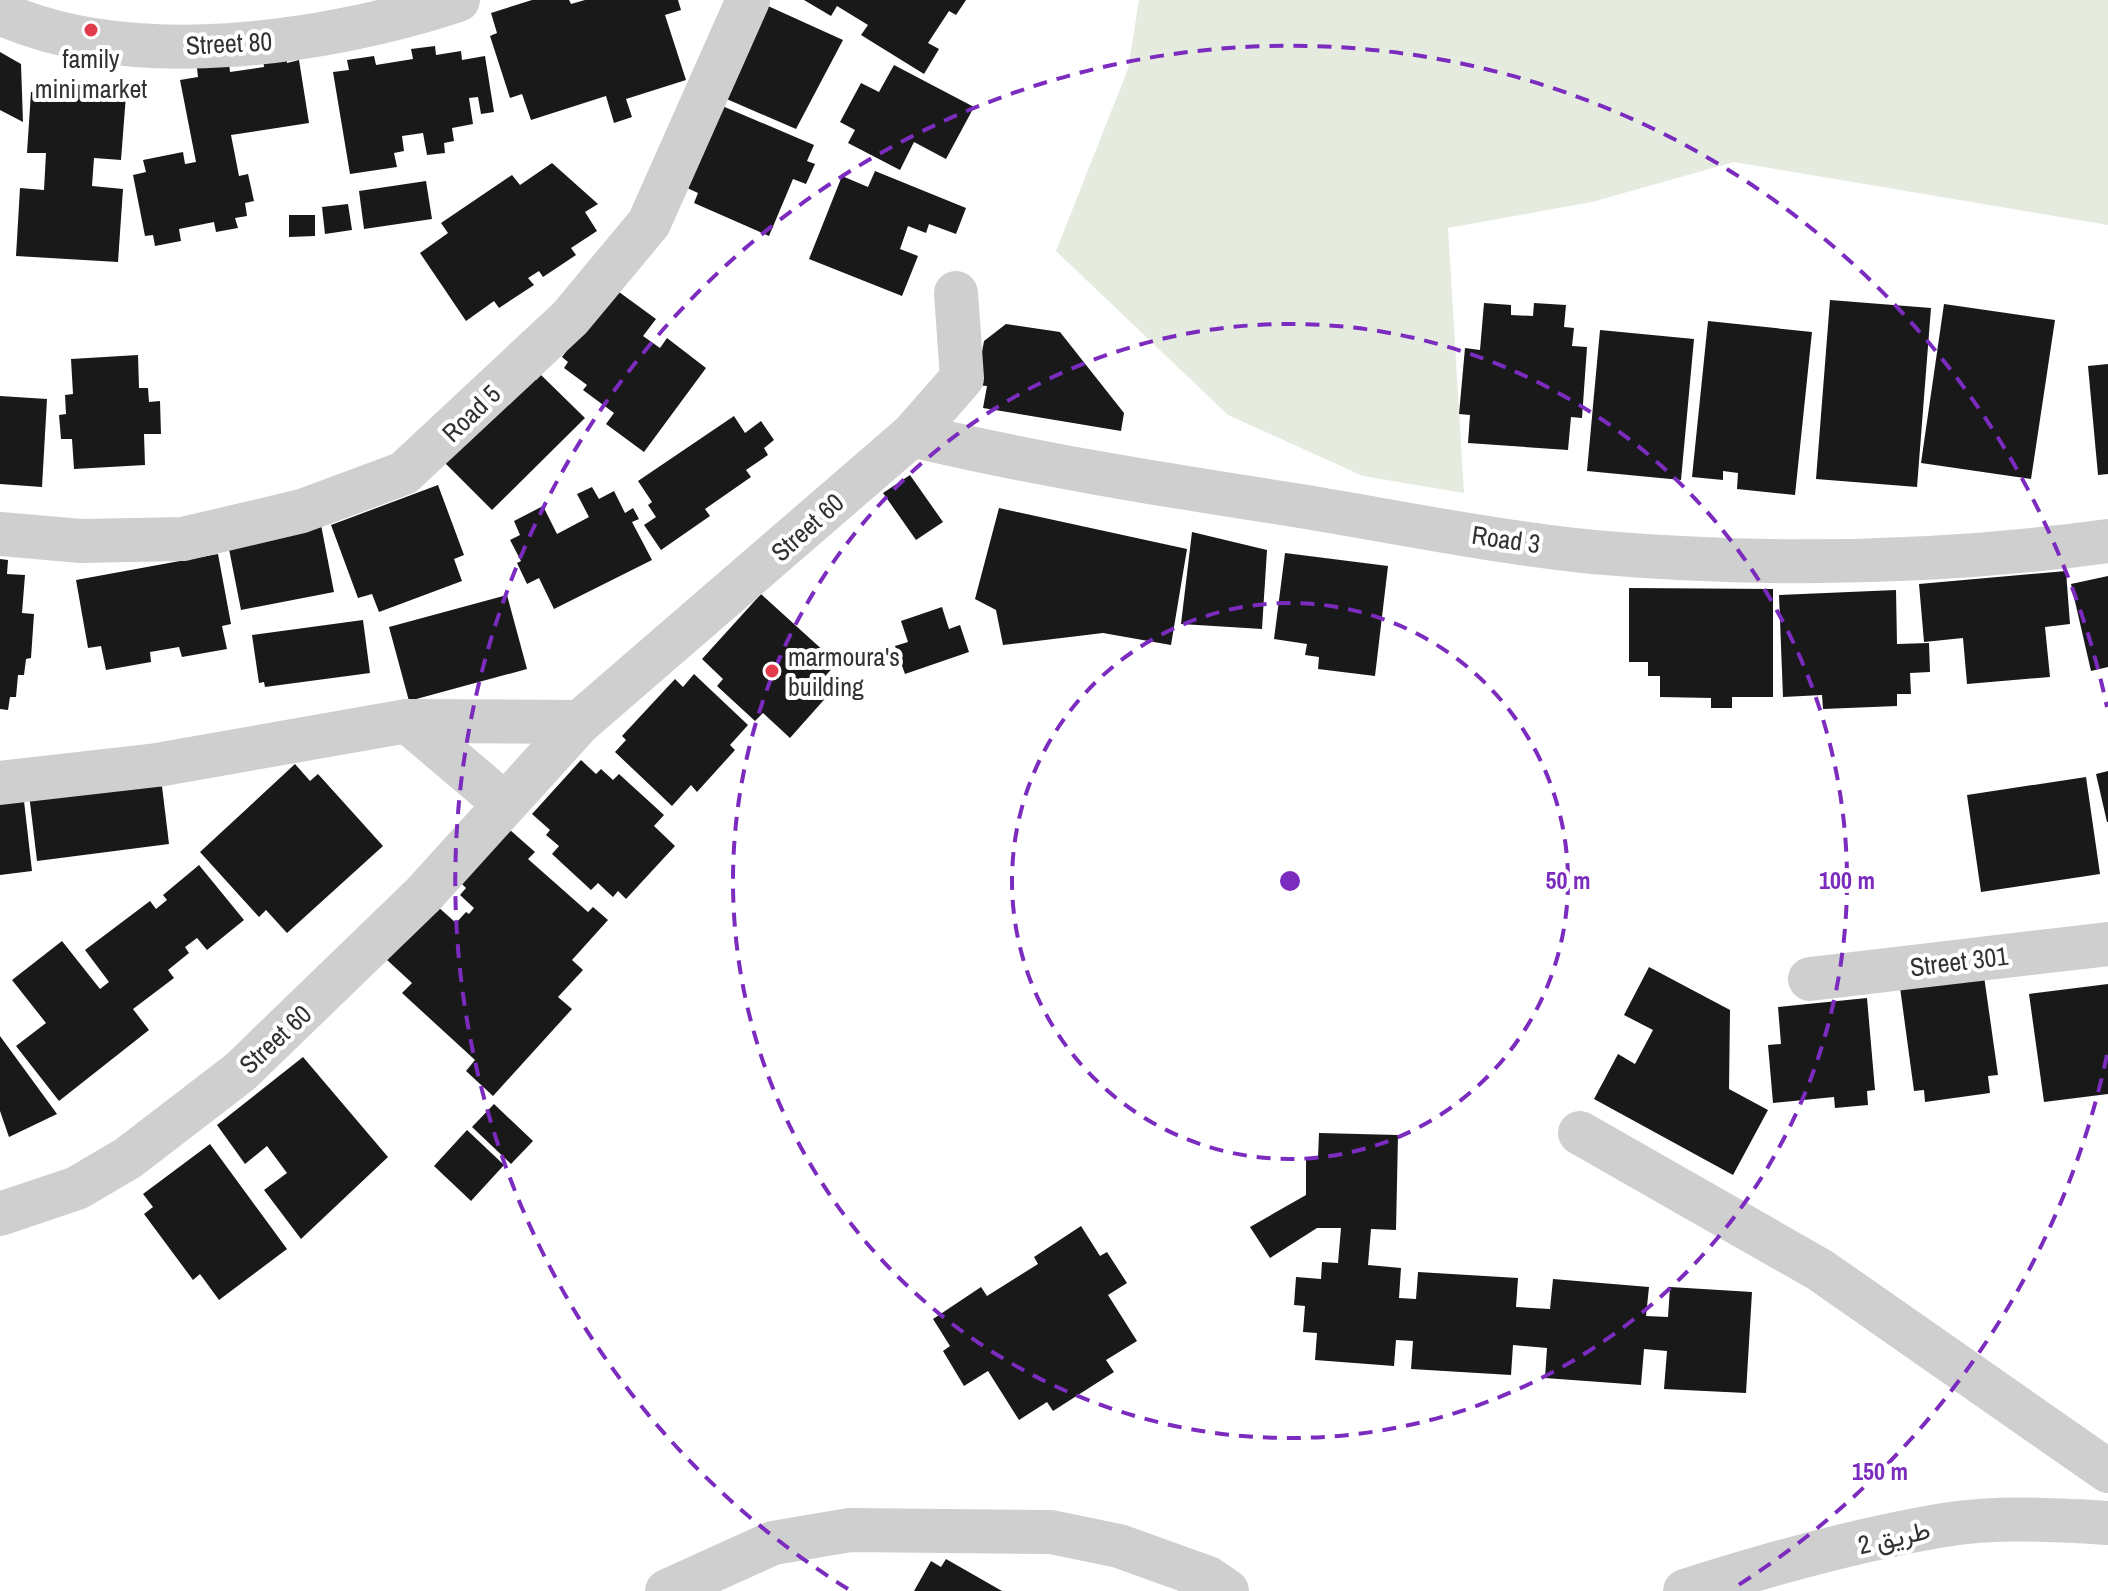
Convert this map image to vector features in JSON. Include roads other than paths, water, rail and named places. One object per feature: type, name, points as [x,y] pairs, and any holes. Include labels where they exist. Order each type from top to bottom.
[{"type":"street","name":"Street 80","points":[[0,13],[61,36],[188,46],[331,35],[398,20],[458,0]]},
{"type":"street","name":"Road 5","points":[[0,534],[81,541],[183,539],[302,511],[404,473],[444,440],[570,318],[649,223],[743,3]]},
{"type":"street","name":"Street 60","points":[[0,1214],[77,1188],[128,1158],[240,1072],[423,895],[580,722],[912,435],[962,378],[956,293]]},
{"type":"street","name":"Road 3","points":[[912,435],[1024,461],[1174,488],[1589,551],[1686,559],[1879,561],[2108,541]]},
{"type":"street","points":[[0,783],[157,765],[407,721],[580,722]]},
{"type":"street","points":[[407,721],[505,804]]},
{"type":"street","name":"Street 301","points":[[1810,979],[2108,944]]},
{"type":"street","points":[[1580,1133],[1820,1270],[2108,1471]]},
{"type":"street","name":"طريق 2","points":[[1685,1591],[1748,1571],[1945,1525],[2005,1521],[2108,1523]]},
{"type":"street","points":[[667,1591],[773,1543],[865,1530],[1051,1532],[1119,1546],[1208,1578],[1227,1591]]},
{"type":"place","name":"family mini market","points":[[91,30]]},
{"type":"place","name":"marmoura's building","points":[[772,671]]}]
